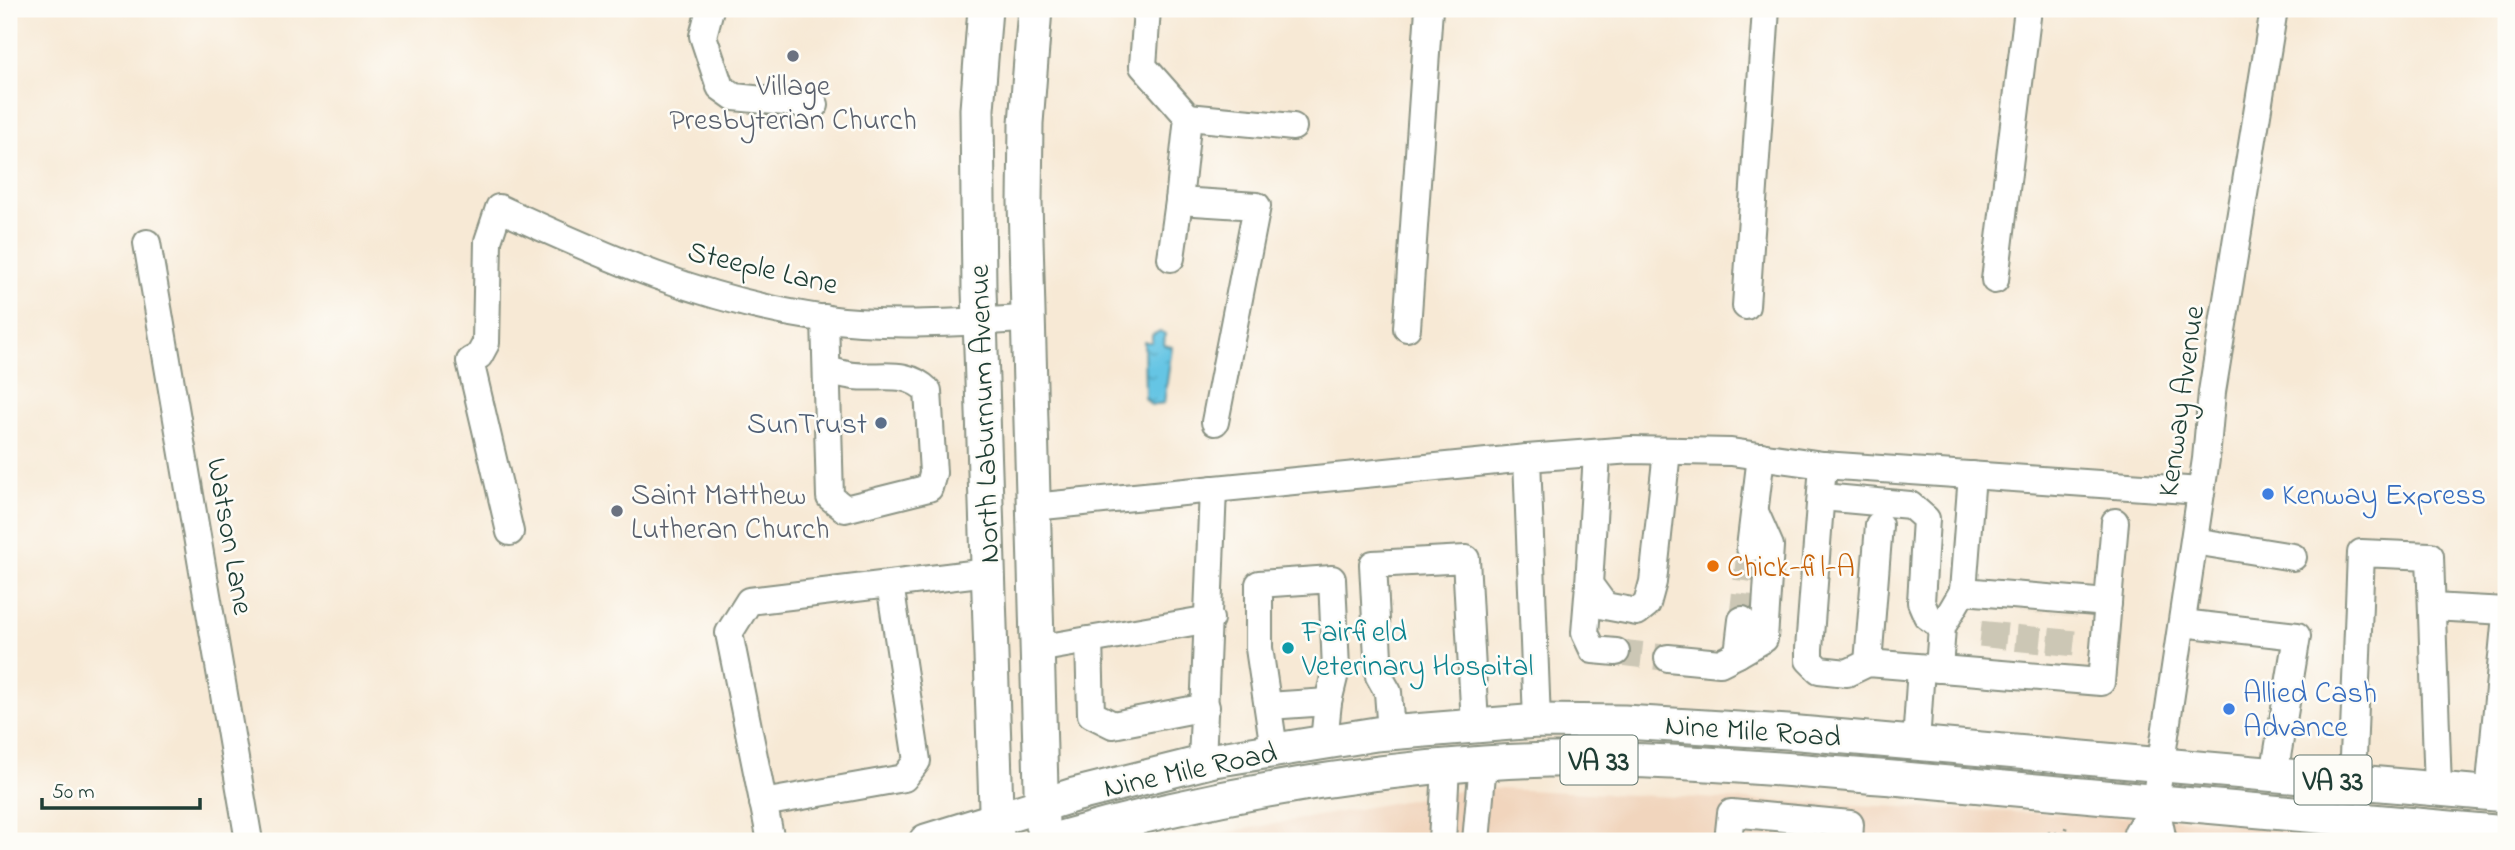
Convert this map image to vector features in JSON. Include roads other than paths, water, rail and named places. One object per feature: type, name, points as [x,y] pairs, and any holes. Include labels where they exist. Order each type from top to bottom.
[{"type":"main road","name":"North Laburnum Avenue","points":[[985,9],[978,109],[980,321],[996,830]]},
{"type":"main road","name":"North Laburnum Avenue","points":[[1035,9],[1026,123],[1032,507],[1042,841]]},
{"type":"main road","name":"Nine Mile Road","points":[[926,841],[996,830],[1041,805],[1202,763],[1324,741],[1537,721],[1676,724],[2498,794]]},
{"type":"main road","name":"Nine Mile Road","points":[[1049,841],[1240,794],[1347,776],[1483,763],[1592,760],[1716,764],[2506,833]]},
{"type":"street","points":[[710,9],[703,36],[720,87],[734,97],[815,105]]},
{"type":"street","points":[[1147,9],[1143,66],[1188,117],[1293,127]]},
{"type":"street","points":[[1407,328],[1429,9]]},
{"type":"street","points":[[1746,306],[1766,9]]},
{"type":"street","points":[[1995,280],[2028,9]]},
{"type":"street","name":"Kenway Avenue","points":[[2155,802],[2202,491],[2212,392],[2274,9]]},
{"type":"street","points":[[1171,258],[1188,117]]},
{"type":"street","points":[[1179,201],[1257,206],[1214,422]]},
{"type":"street","name":"Steeple Lane","points":[[510,532],[470,361],[479,356],[486,344],[488,240],[499,208],[637,271],[708,293],[825,318],[914,323],[1028,319]]},
{"type":"street","name":"Watson Lane","points":[[147,243],[250,841]]},
{"type":"street","points":[[825,318],[830,497],[845,509],[929,488],[933,473],[928,391],[917,380],[901,376],[854,376],[827,369]]},
{"type":"street","points":[[1032,507],[1527,458],[1667,451],[1761,456],[1823,465],[2202,491]]},
{"type":"street","points":[[1589,584],[1605,606],[1612,610],[1637,612],[1647,604],[1653,582],[1667,451]]},
{"type":"street","points":[[1597,454],[1585,633],[1592,650],[1616,652]]},
{"type":"street","points":[[1751,548],[1761,456]]},
{"type":"street","points":[[1527,458],[1537,721]]},
{"type":"street","points":[[1823,465],[1809,660],[1819,670],[1847,673],[1868,663],[1930,668],[1991,661],[2059,667],[2101,682],[2115,522]]},
{"type":"street","points":[[1916,743],[1930,668],[1942,627],[1963,591],[1972,475]]},
{"type":"street","points":[[1202,763],[1210,619],[1213,489]]},
{"type":"street","points":[[1822,497],[1910,505],[1920,510],[1926,519],[1921,602],[1927,616],[1942,627]]},
{"type":"street","points":[[1668,658],[1720,663],[1764,639],[1770,546],[1755,512]]},
{"type":"street","points":[[1868,663],[1879,525]]},
{"type":"street","points":[[2194,541],[2293,557]]},
{"type":"street","points":[[2352,782],[2361,553],[2430,556],[2438,789]]},
{"type":"street","points":[[1391,733],[1388,692],[1379,676],[1373,564],[1466,559],[1475,725]]},
{"type":"street","points":[[771,841],[729,633],[749,601],[988,572]]},
{"type":"street","points":[[1274,750],[1259,648],[1259,584],[1332,579],[1336,669],[1328,702],[1324,741]]},
{"type":"street","points":[[763,803],[904,778],[918,761],[890,584]]},
{"type":"street","points":[[1963,591],[1997,602],[2064,608],[2108,603]]},
{"type":"street","points":[[2432,607],[2506,613],[2498,794]]},
{"type":"street","points":[[1037,649],[1210,619]]},
{"type":"street","points":[[1738,654],[1742,620]]},
{"type":"street","points":[[2182,623],[2297,636],[2274,775]]},
{"type":"street","points":[[1089,640],[1091,714],[1113,725],[1206,707]]},
{"type":"street","points":[[1268,705],[1328,702]]},
{"type":"street","points":[[1476,841],[1483,763]]},
{"type":"street","points":[[1442,841],[1446,767]]},
{"type":"street","points":[[2137,841],[2137,833],[2155,802]]},
{"type":"street","points":[[2155,802],[2163,841]]},
{"type":"street","points":[[1728,841],[1731,813],[1850,824],[1849,841]]},
{"type":"water","points":[[1160,331],[1165,334],[1164,345],[1172,347],[1164,403],[1151,405],[1145,398],[1144,342],[1152,342],[1152,335]]},
{"type":"tunnel","points":[[1742,620],[1750,548]]},
{"type":"tunnel","points":[[1992,648],[1996,611]]},
{"type":"tunnel","points":[[2027,652],[2031,613]]},
{"type":"tunnel","points":[[2060,655],[2064,616]]},
{"type":"tunnel","points":[[1616,652],[1668,658]]},
{"type":"place","name":"Village Presbyterian Church","points":[[793,56]]},
{"type":"place","name":"SunTrust","points":[[881,423]]},
{"type":"place","name":"Kenway Express","points":[[2268,494]]},
{"type":"place","name":"Saint Matthew Lutheran Church","points":[[617,511]]},
{"type":"place","name":"Chick-fil-A","points":[[1713,566]]},
{"type":"place","name":"Fairfield Veterinary Hospital","points":[[1288,648]]},
{"type":"place","name":"Allied Cash Advance","points":[[2229,709]]}]
